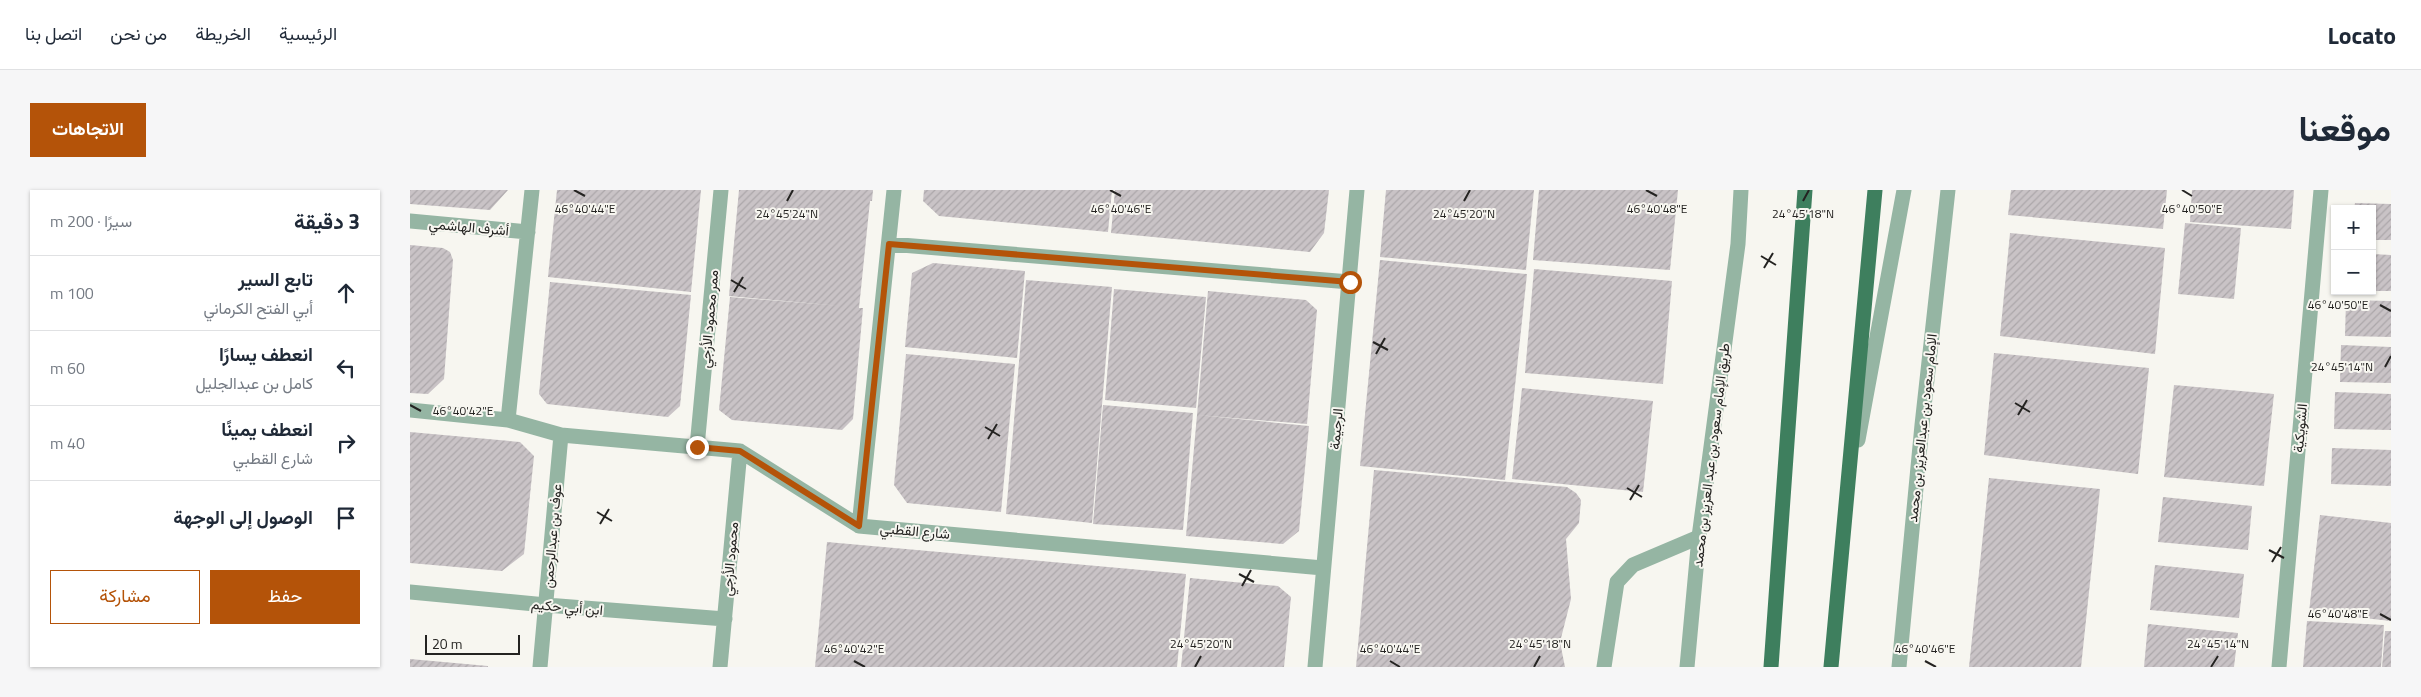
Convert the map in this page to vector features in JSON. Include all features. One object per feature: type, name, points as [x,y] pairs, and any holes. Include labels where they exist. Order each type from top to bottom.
[{"type":"main road","points":[[1771,667],[1804,190]]},
{"type":"main road","points":[[1831,667],[1843,520],[1875,190]]},
{"type":"street","points":[[508,420],[532,190]]},
{"type":"street","name":"ممر محمود الأزجي","points":[[697,447],[721,190]]},
{"type":"street","points":[[859,526],[894,190]]},
{"type":"street","name":"الرجيمة","points":[[1315,667],[1357,190]]},
{"type":"street","name":"طريق الإمام سعود بن عبد العزيز بن محمد","points":[[1687,667],[1699,537],[1738,244],[1741,190]]},
{"type":"street","points":[[1843,520],[1904,190]]},
{"type":"street","name":"الإمام سعود بن عبدالعزيز بن محمد","points":[[1899,667],[1923,415],[1948,190]]},
{"type":"street","name":"الشويكية","points":[[2279,667],[2322,190]]},
{"type":"street","name":"أشرف الهاشمي","points":[[410,222],[528,232]]},
{"type":"street","points":[[889,244],[1350,282]]},
{"type":"street","name":"شارع القطبي","points":[[410,410],[508,420],[561,436],[740,451],[859,526],[1323,568]]},
{"type":"street","name":"عوف بن عبدالرحمن","points":[[540,667],[561,436]]},
{"type":"street","name":"محمود الأزجي","points":[[720,667],[740,451]]},
{"type":"street","points":[[1604,667],[1617,582],[1633,565],[1699,537]]},
{"type":"street","name":"ابن أبي حكيم","points":[[410,592],[546,606],[724,619]]},
{"type":"building","points":[[410,190],[508,190],[490,210],[410,204]]},
{"type":"building","points":[[557,190],[701,190],[691,292],[548,277]]},
{"type":"building","points":[[739,190],[873,190],[872,201],[870,201],[859,308],[863,308],[853,419],[842,430],[732,420],[719,410],[730,297],[841,306],[729,296]]},
{"type":"building","points":[[924,190],[1112,190],[1108,232],[939,216],[923,201]]},
{"type":"building","points":[[1115,190],[1329,190],[1324,233],[1310,252],[1111,233]]},
{"type":"building","points":[[1386,190],[1534,190],[1526,270],[1380,257]]},
{"type":"building","points":[[1539,190],[1678,190],[1670,270],[1533,260]]},
{"type":"building","points":[[2011,190],[2167,190],[2163,229],[2008,215]]},
{"type":"building","points":[[2192,190],[2294,190],[2291,229],[2190,222]]},
{"type":"building","points":[[2355,203],[2391,204],[2391,240],[2376,240],[2376,205],[2355,205]]},
{"type":"building","points":[[2185,223],[2241,228],[2234,299],[2178,294]]},
{"type":"building","points":[[2010,233],[2165,248],[2155,354],[2000,336]]},
{"type":"building","points":[[410,245],[443,248],[450,252],[453,260],[444,379],[428,394],[410,393]]},
{"type":"building","points":[[2376,254],[2391,255],[2391,291],[2376,291]]},
{"type":"building","points":[[1380,260],[1527,274],[1505,480],[1360,466]]},
{"type":"building","points":[[933,263],[1025,271],[1017,358],[905,347],[912,273]]},
{"type":"building","points":[[1534,269],[1672,281],[1663,384],[1525,373]]},
{"type":"building","points":[[1026,280],[1112,287],[1092,523],[1006,514]]},
{"type":"building","points":[[550,282],[691,295],[680,406],[668,417],[547,404],[539,394]]},
{"type":"building","points":[[1114,289],[1206,297],[1196,408],[1105,400]]},
{"type":"building","points":[[1208,291],[1306,300],[1317,310],[1307,424],[1197,415]]},
{"type":"building","points":[[2346,300],[2391,301],[2391,337],[2345,336]]},
{"type":"building","points":[[2341,345],[2391,347],[2391,383],[2340,382]]},
{"type":"building","points":[[1994,353],[2149,368],[2138,474],[1984,455]]},
{"type":"building","points":[[906,354],[1015,364],[1001,512],[907,503],[894,485]]},
{"type":"building","points":[[2174,385],[2274,394],[2264,486],[2164,477]]},
{"type":"building","points":[[1522,388],[1653,401],[1643,492],[1512,479]]},
{"type":"building","points":[[2335,392],[2391,394],[2391,430],[2334,429]]},
{"type":"building","points":[[1103,405],[1193,413],[1183,530],[1093,524]]},
{"type":"building","points":[[1197,415],[1309,426],[1299,531],[1283,544],[1186,536]]},
{"type":"building","points":[[410,432],[520,442],[534,456],[524,554],[502,571],[410,563]]},
{"type":"building","points":[[2332,448],[2391,450],[2391,486],[2331,484]]},
{"type":"building","points":[[1374,470],[1567,487],[1576,493],[1581,500],[1579,523],[1566,539],[1571,599],[1560,642],[1565,667],[1356,667]]},
{"type":"building","points":[[1989,478],[2100,489],[2081,667],[1969,667]]},
{"type":"building","points":[[2163,497],[2252,506],[2248,550],[2158,542]]},
{"type":"building","points":[[2320,515],[2391,523],[2391,621],[2309,612]]},
{"type":"building","points":[[827,542],[1186,574],[1177,667],[815,667]]},
{"type":"building","points":[[2155,565],[2244,574],[2239,618],[2150,610]]},
{"type":"building","points":[[1190,578],[1278,586],[1291,597],[1284,667],[1181,667]]},
{"type":"building","points":[[2307,621],[2384,625],[2381,667],[2303,667]]},
{"type":"building","points":[[2148,624],[2238,633],[2234,667],[2144,667]]},
{"type":"building","points":[[2385,631],[2391,631],[2391,667],[2382,667]]},
{"type":"building","points":[[410,659],[488,666],[488,667],[410,667]]},
{"type":"route","points":[[697,447],[740,451],[859,526],[889,244],[1350,282]]}]
